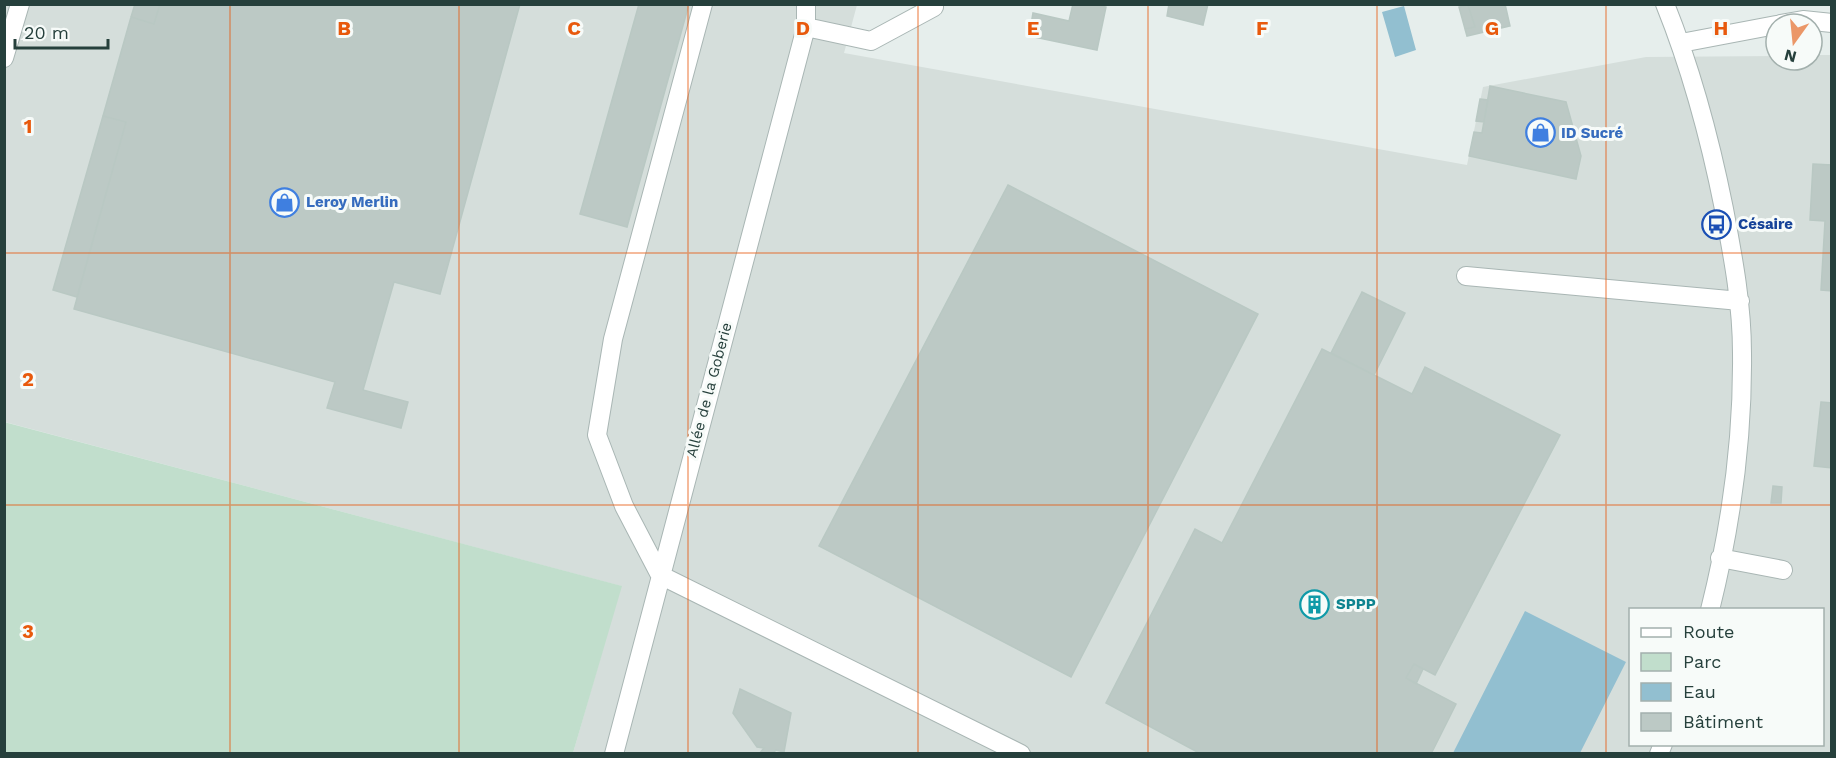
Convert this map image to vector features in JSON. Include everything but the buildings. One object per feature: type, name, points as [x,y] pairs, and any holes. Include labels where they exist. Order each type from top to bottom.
[{"type":"street","points":[[4,58],[20,4]]},
{"type":"street","points":[[703,4],[613,339],[597,435],[624,506],[660,575],[1021,753]]},
{"type":"street","name":"Allée de la Goberie","points":[[614,753],[806,27],[806,4]]},
{"type":"street","points":[[1665,4],[1681,43],[1701,110],[1718,180],[1740,301],[1742,354],[1738,443],[1733,491],[1710,608]]},
{"type":"street","points":[[806,27],[871,41],[934,7]]},
{"type":"street","points":[[1681,43],[1764,27]]},
{"type":"street","points":[[1466,276],[1740,301]]},
{"type":"street","points":[[1720,558],[1783,570]]},
{"type":"shaded area","points":[[4,5],[857,5],[844,53],[1467,165],[1483,87],[1646,57],[1764,56],[1764,72],[1824,72],[1824,55],[1831,55],[1831,753],[573,753],[621,586],[5,422]]},
{"type":"green space","points":[[4,422],[622,586],[573,753],[5,753]]},
{"type":"water","points":[[1404,6],[1416,50],[1395,57],[1382,12]]},
{"type":"water","points":[[1525,611],[1626,662],[1580,753],[1453,753]]},
{"type":"place","name":"ID Sucré","points":[[1540,133]]},
{"type":"place","name":"Leroy Merlin","points":[[285,202]]},
{"type":"place","name":"Césaire","points":[[1717,224]]},
{"type":"place","name":"SPPP","points":[[1315,604]]}]
